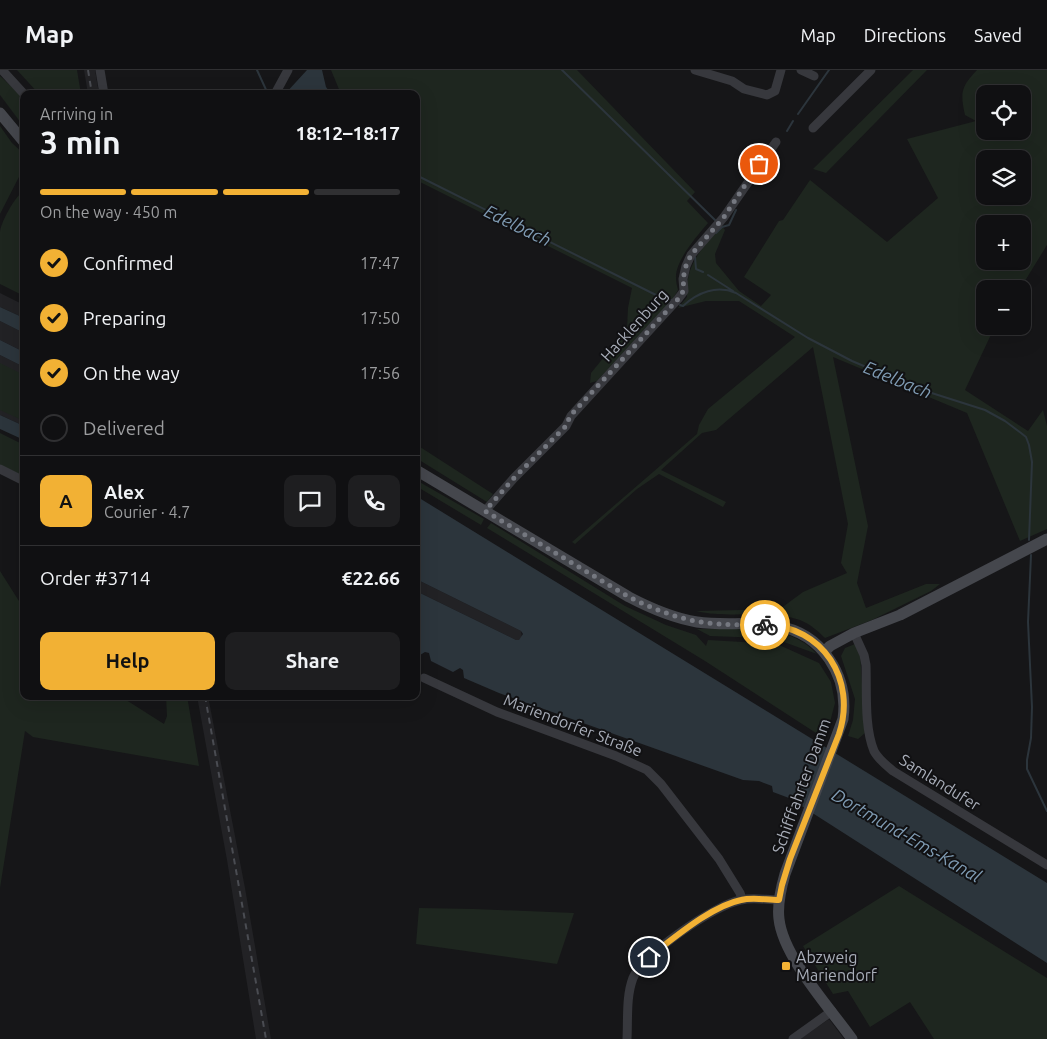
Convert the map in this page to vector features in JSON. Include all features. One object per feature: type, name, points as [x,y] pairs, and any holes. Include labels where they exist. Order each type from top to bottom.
[{"type":"main road","points":[[0,113],[20,137]]},
{"type":"main road","name":"Schifffahrter Damm","points":[[420,472],[629,597],[648,606],[676,617],[694,621],[718,624],[773,625],[788,628],[803,635],[824,652],[838,673],[844,694],[843,719],[836,743],[785,874],[779,900],[779,919],[782,934],[798,965],[852,1039]]},
{"type":"main road","points":[[824,652],[830,646],[854,632],[900,615],[1047,539]]},
{"type":"street","points":[[2,70],[20,90]]},
{"type":"street","points":[[100,70],[103,90]]},
{"type":"street","points":[[278,90],[288,70]]},
{"type":"street","points":[[695,70],[732,81],[744,89],[767,95],[775,91],[781,70]]},
{"type":"street","points":[[802,70],[814,76]]},
{"type":"street","points":[[814,128],[871,70]]},
{"type":"street","name":"Hacklenburg","points":[[485,511],[514,478],[566,426],[570,416],[678,299],[684,290],[683,279],[691,255],[724,217],[776,142]]},
{"type":"street","points":[[0,469],[20,479]]},
{"type":"street","name":"Samlandufer","points":[[854,632],[864,655],[866,665],[869,733],[875,752],[881,761],[892,771],[1047,865]]},
{"type":"street","name":"Mariendorfer Straße","points":[[424,678],[497,712],[616,756],[647,770],[661,784],[719,859],[742,899]]},
{"type":"street","points":[[627,1039],[632,979],[640,967],[654,954],[718,908],[742,899],[779,900]]},
{"type":"street","points":[[793,1039],[832,1011]]},
{"type":"shaded area","points":[[17,70],[77,70],[80,90],[35,90]]},
{"type":"shaded area","points":[[84,70],[95,70],[98,90],[87,90]]},
{"type":"shaded area","points":[[331,70],[577,70],[695,192],[687,201],[708,223],[679,264],[676,278],[678,290],[673,299],[597,381],[590,383],[591,373],[627,329],[628,308],[632,288],[420,182],[420,90],[339,90]]},
{"type":"shaded area","points":[[913,70],[927,70],[826,173],[813,169]]},
{"type":"shaded area","points":[[977,70],[1047,70],[1047,245],[1026,280],[976,280],[976,335],[991,335],[965,390],[1028,431],[1043,410],[1047,426],[1047,529],[1020,541],[967,413],[833,357],[868,526],[857,583],[866,608],[926,584],[940,584],[931,591],[872,620],[825,638],[817,630],[800,620],[788,617],[696,611],[780,609],[803,592],[847,573],[841,563],[848,524],[813,347],[716,430],[702,433],[661,470],[726,502],[723,507],[659,474],[637,489],[575,544],[572,542],[697,434],[699,425],[708,409],[795,337],[739,301],[706,301],[678,308],[687,297],[689,275],[696,257],[708,242],[722,226],[725,230],[715,254],[716,263],[739,291],[761,306],[771,295],[744,277],[779,221],[783,220],[810,180],[887,242],[938,198],[907,139],[976,121],[965,115],[962,95],[965,86]]},
{"type":"shaded area","points":[[0,76],[20,94],[20,122],[0,95]]},
{"type":"shaded area","points":[[0,126],[12,143],[20,150],[20,175],[0,214]]},
{"type":"shaded area","points":[[20,194],[20,294],[0,284],[0,232],[9,210]]},
{"type":"shaded area","points":[[0,293],[20,303],[20,316],[0,307]]},
{"type":"shaded area","points":[[0,321],[20,331],[20,350],[0,340]]},
{"type":"shaded area","points":[[0,355],[20,365],[20,424],[0,415]]},
{"type":"shaded area","points":[[0,363],[20,373],[20,419],[0,410]]},
{"type":"shaded area","points":[[0,433],[20,443],[20,474],[0,465]]},
{"type":"shaded area","points":[[420,447],[493,494],[487,502],[420,460]]},
{"type":"shaded area","points":[[420,482],[484,519],[481,525],[420,488]]},
{"type":"shaded area","points":[[491,523],[625,606],[666,625],[696,635],[706,646],[708,640],[777,644],[819,663],[831,682],[835,703],[829,726],[822,726],[816,733],[705,661],[487,528]]},
{"type":"shaded area","points":[[0,571],[20,603],[20,700],[126,700],[164,724],[167,716],[166,700],[188,700],[199,766],[33,737],[25,731],[0,888]]},
{"type":"shaded area","points":[[420,581],[521,631],[522,637],[516,640],[420,593]]},
{"type":"shaded area","points":[[745,628],[776,632],[791,636],[805,643],[817,654],[781,641],[766,638],[710,636],[697,629]]},
{"type":"shaded area","points":[[855,644],[860,651],[865,733],[858,739],[848,736],[853,720],[855,699],[841,656],[845,648]]},
{"type":"shaded area","points":[[198,700],[209,700],[245,888],[271,1039],[256,1039],[227,860]]},
{"type":"shaded area","points":[[899,886],[1047,978],[1047,1039],[934,1039],[910,1002],[870,1027],[848,991],[833,994],[803,946]]},
{"type":"shaded area","points":[[419,908],[574,913],[557,964],[416,944]]},
{"type":"shaded area","points":[[829,1019],[844,1039],[800,1039]]},
{"type":"water","points":[[307,70],[322,70],[328,90],[289,90]]},
{"type":"water","points":[[0,307],[20,316],[20,331],[0,321]]},
{"type":"water","points":[[0,340],[20,350],[20,365],[0,355]]},
{"type":"water","points":[[0,415],[20,424],[20,438],[0,429]]},
{"type":"water","name":"Dortmund-Ems-Kanal","points":[[420,498],[1047,883],[1047,963],[789,798],[773,792],[772,786],[759,781],[743,780],[499,693],[464,678],[463,670],[460,668],[453,672],[431,661],[429,653],[425,652],[420,655],[420,593],[516,640],[519,640],[523,634],[521,631],[420,581]]},
{"type":"waterway","name":"Edelbach","points":[[257,70],[266,90]]},
{"type":"waterway","points":[[562,70],[716,221]]},
{"type":"waterway","points":[[798,114],[829,70]]},
{"type":"waterway","points":[[787,131],[793,121]]},
{"type":"waterway","name":"Edelbach","points":[[420,177],[666,300],[672,300]]},
{"type":"waterway","points":[[716,233],[722,227],[729,225],[736,210]]},
{"type":"waterway","points":[[695,257],[696,269],[703,272]]},
{"type":"waterway","points":[[708,275],[733,291]]},
{"type":"waterway","name":"Edelbach","points":[[680,305],[683,306],[695,297],[708,291],[722,290],[736,293],[808,338],[852,361],[916,388],[985,410],[1005,421],[1026,437],[1029,445],[1032,462],[1029,540]]},
{"type":"waterway","name":"Edelbach","points":[[1031,555],[1028,622],[1032,707],[1027,769],[1047,811]]},
{"type":"railway","points":[[88,70],[91,90]]},
{"type":"railway","points":[[206,700],[266,1039]]},
{"type":"way so far","points":[[759,164],[724,217],[691,255],[686,266],[682,294],[570,416],[566,426],[514,478],[485,511],[629,597],[661,612],[694,621],[718,624],[765,625]]},
{"type":"place","name":"Abzweig Mariendorf","points":[[786,966]]},
{"type":"route","points":[[649,957],[718,908],[742,899],[779,900],[790,859],[842,726],[845,703],[843,686],[834,665],[818,646],[803,635],[788,628],[765,625]]}]
